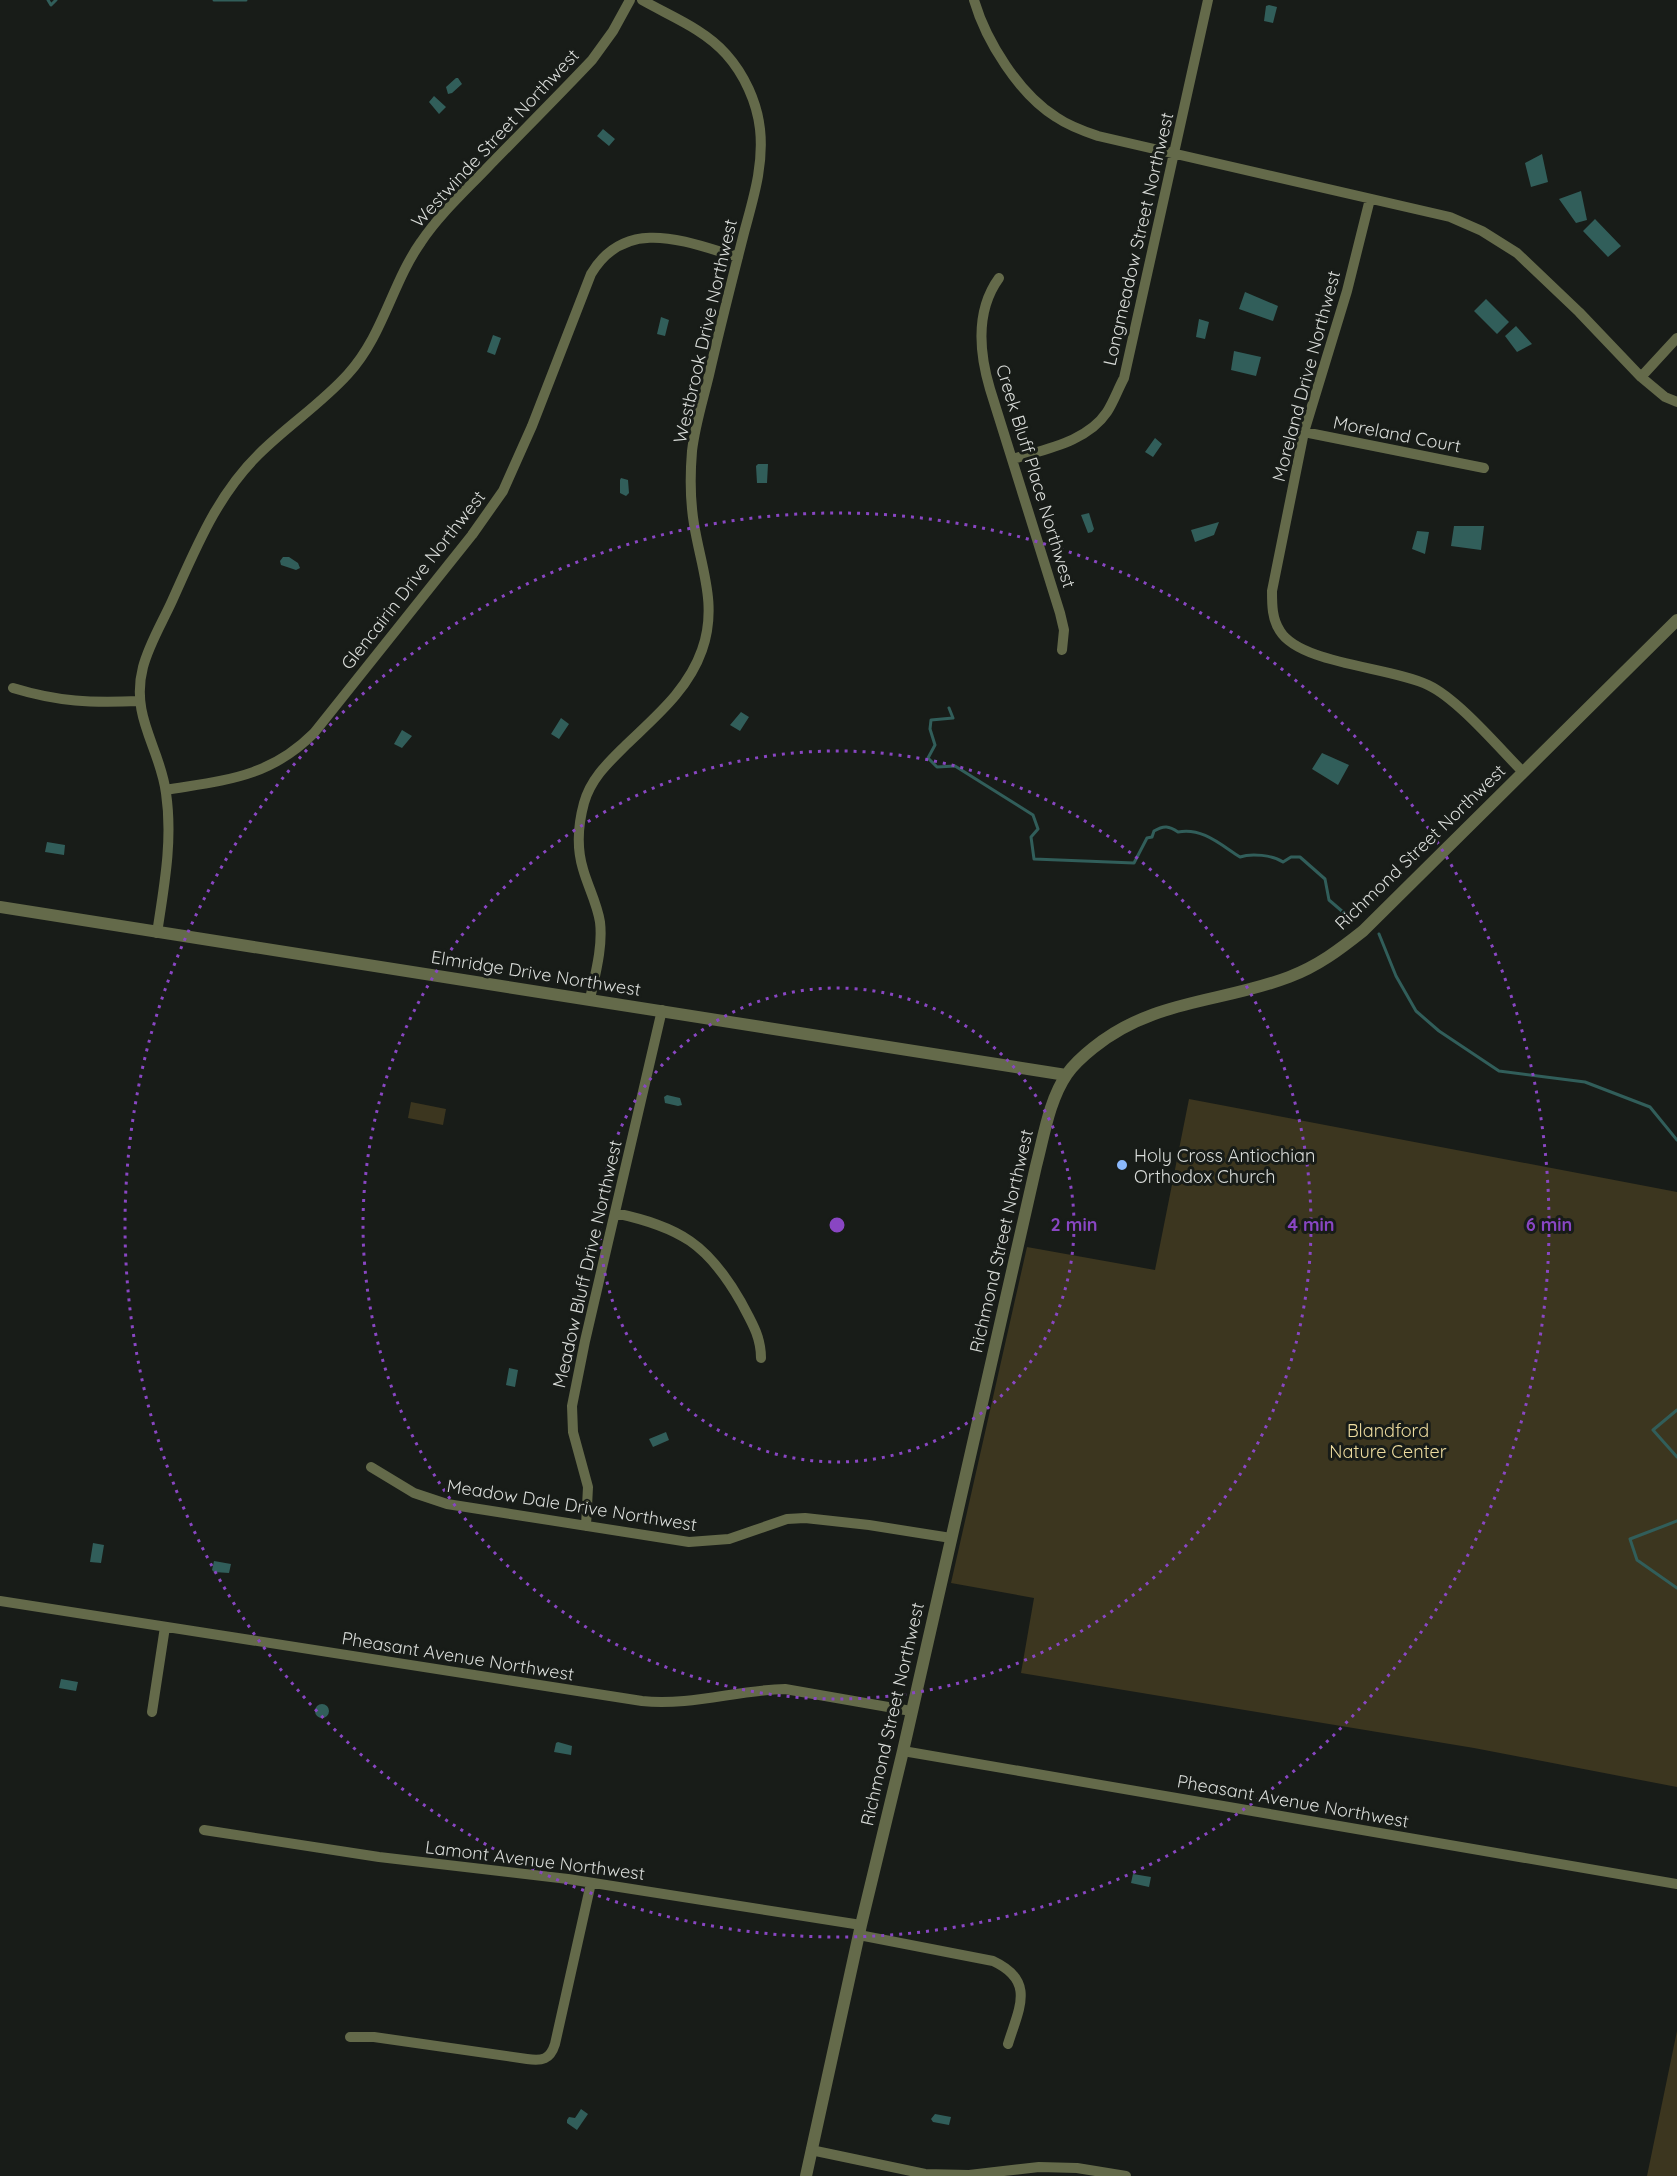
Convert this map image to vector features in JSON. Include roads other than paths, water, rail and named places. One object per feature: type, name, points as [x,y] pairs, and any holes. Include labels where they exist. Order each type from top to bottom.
[{"type":"street","name":"Westwinde Street Northwest","points":[[157,933],[168,863],[169,829],[166,790],[157,758],[146,733],[139,701],[143,667],[152,642],[204,529],[235,479],[258,454],[316,406],[350,373],[376,332],[407,265],[430,229],[592,60],[613,31],[630,0]]},
{"type":"street","name":"Westbrook Drive Northwest","points":[[590,999],[600,941],[600,926],[598,911],[580,857],[579,827],[585,799],[597,774],[680,691],[696,664],[707,633],[709,602],[707,582],[692,513],[693,450],[700,413],[760,174],[760,129],[754,102],[738,68],[724,52],[701,33],[642,0]]},
{"type":"street","points":[[974,0],[982,25],[1000,54],[1027,93],[1052,115],[1077,129],[1098,136],[1450,217],[1482,231],[1517,253],[1579,312],[1641,377],[1665,397],[1677,402]]},
{"type":"street","name":"Longmeadow Street Northwest","points":[[1013,459],[1069,441],[1095,424],[1108,411],[1124,378],[1208,0]]},
{"type":"street","name":"Moreland Drive Northwest","points":[[1370,198],[1347,291],[1304,432],[1272,591],[1272,614],[1280,631],[1291,644],[1314,655],[1402,676],[1429,685],[1470,718],[1523,772]]},
{"type":"street","name":"Glencairin Drive Northwest","points":[[166,790],[261,770],[296,750],[320,726],[472,535],[503,491],[532,426],[591,274],[605,255],[624,243],[650,236],[671,239],[738,257]]},
{"type":"street","name":"Creek Bluff Place Northwest","points":[[999,278],[986,299],[982,315],[981,344],[986,376],[1060,613],[1064,630],[1062,650]]},
{"type":"street","points":[[1641,377],[1677,338]]},
{"type":"street","name":"Moreland Court","points":[[1304,432],[1484,468]]},
{"type":"street","name":"Richmond Street Northwest","points":[[806,2176],[860,1930],[1039,1156],[1056,1097],[1066,1075],[1082,1057],[1106,1038],[1144,1017],[1276,982],[1310,969],[1330,957],[1363,931],[1677,620]]},
{"type":"street","points":[[13,688],[66,701],[96,703],[139,701]]},
{"type":"street","name":"Elmridge Drive Northwest","points":[[0,907],[1066,1075]]},
{"type":"street","name":"Meadow Bluff Drive Northwest","points":[[586,1526],[588,1487],[573,1432],[572,1406],[662,1010]]},
{"type":"street","points":[[615,1213],[652,1222],[677,1232],[705,1252],[727,1278],[754,1326],[761,1346],[761,1358]]},
{"type":"street","name":"Meadow Dale Drive Northwest","points":[[371,1467],[414,1493],[434,1501],[482,1511],[699,1542],[729,1539],[787,1520],[818,1518],[951,1538]]},
{"type":"street","name":"Pheasant Avenue Northwest","points":[[0,1601],[652,1702],[670,1704],[785,1689],[911,1710]]},
{"type":"street","points":[[152,1713],[165,1627]]},
{"type":"street","name":"Pheasant Avenue Northwest","points":[[903,1751],[1677,1884]]},
{"type":"street","name":"Lamont Avenue Northwest","points":[[204,1830],[380,1857],[519,1872],[746,1905],[993,1961],[1008,1967],[1017,1977],[1022,1991],[1008,2044]]},
{"type":"street","points":[[350,2037],[374,2037],[544,2060],[550,2056],[555,2044],[591,1883]]},
{"type":"street","points":[[811,2150],[925,2174],[969,2175],[1029,2167],[1048,2167],[1077,2168],[1126,2176]]},
{"type":"water","points":[[1266,6],[1277,7],[1273,23],[1264,21]]},
{"type":"water","points":[[456,78],[462,84],[448,94],[446,87]]},
{"type":"water","points":[[434,96],[446,107],[439,114],[429,102]]},
{"type":"water","points":[[603,129],[615,139],[609,146],[597,136]]},
{"type":"water","points":[[1542,154],[1548,182],[1531,187],[1525,163]]},
{"type":"water","points":[[1581,191],[1587,220],[1576,223],[1559,199]]},
{"type":"water","points":[[1595,219],[1621,246],[1608,257],[1583,231]]},
{"type":"water","points":[[1245,292],[1278,306],[1273,321],[1239,309]]},
{"type":"water","points":[[1486,299],[1509,322],[1497,334],[1474,311]]},
{"type":"water","points":[[661,317],[669,320],[665,336],[657,334]]},
{"type":"water","points":[[1199,319],[1209,322],[1205,339],[1196,337]]},
{"type":"water","points":[[1516,326],[1532,344],[1517,352],[1505,336]]},
{"type":"water","points":[[493,335],[501,338],[495,355],[487,352]]},
{"type":"water","points":[[1234,351],[1261,357],[1256,376],[1231,370]]},
{"type":"water","points":[[1155,438],[1162,444],[1153,457],[1145,452]]},
{"type":"water","points":[[768,464],[767,483],[757,483],[756,466]]},
{"type":"water","points":[[621,478],[628,480],[629,493],[626,496],[620,493]]},
{"type":"water","points":[[1089,513],[1094,529],[1088,533],[1081,515]]},
{"type":"water","points":[[1219,522],[1214,535],[1195,542],[1191,530]]},
{"type":"water","points":[[1454,526],[1484,526],[1481,550],[1451,546]]},
{"type":"water","points":[[1417,531],[1429,532],[1425,554],[1412,549]]},
{"type":"water","points":[[283,557],[289,557],[298,563],[300,568],[296,570],[281,565],[280,561]]},
{"type":"water","points":[[741,712],[749,717],[740,731],[730,725]]},
{"type":"water","points":[[561,718],[569,724],[559,739],[551,734]]},
{"type":"water","points":[[402,730],[412,736],[402,748],[394,744]]},
{"type":"water","points":[[1322,753],[1349,765],[1338,785],[1312,769]]},
{"type":"water","points":[[47,842],[65,845],[64,855],[45,852]]},
{"type":"water","points":[[667,1095],[680,1098],[682,1105],[665,1103],[664,1097]]},
{"type":"water","points":[[509,1368],[518,1370],[515,1387],[506,1385]]},
{"type":"water","points":[[666,1432],[669,1440],[653,1447],[649,1439]]},
{"type":"water","points":[[93,1543],[104,1545],[101,1563],[90,1562]]},
{"type":"water","points":[[214,1561],[231,1564],[229,1573],[214,1572],[212,1570]]},
{"type":"water","points":[[61,1679],[78,1682],[76,1691],[59,1688]]},
{"type":"water","points":[[322,1704],[327,1706],[329,1711],[327,1716],[322,1718],[317,1716],[315,1711],[317,1706]]},
{"type":"water","points":[[558,1742],[572,1746],[571,1755],[554,1752]]},
{"type":"water","points":[[1133,1874],[1151,1877],[1149,1887],[1131,1883]]},
{"type":"water","points":[[581,2109],[588,2114],[577,2130],[567,2123],[567,2120],[569,2117],[575,2118]]},
{"type":"water","points":[[935,2114],[951,2117],[949,2125],[933,2122],[931,2119]]},
{"type":"waterway","points":[[48,0],[51,5],[56,0]]},
{"type":"waterway","points":[[214,0],[246,0]]},
{"type":"waterway","points":[[949,708],[953,718],[931,720],[930,729],[935,745],[928,758],[937,767],[955,766],[1033,815],[1038,829],[1031,837],[1034,859],[1134,863],[1147,838],[1152,837],[1154,831],[1166,827],[1178,832],[1195,832],[1211,838],[1240,857],[1262,855],[1283,862],[1291,857],[1300,857],[1325,879],[1329,900],[1350,918]]},
{"type":"waterway","points":[[1379,934],[1396,976],[1416,1011],[1439,1031],[1499,1071],[1585,1082],[1650,1107],[1677,1140]]},
{"type":"waterway","points":[[1677,1410],[1653,1430],[1677,1457]]},
{"type":"waterway","points":[[1677,1521],[1630,1539],[1637,1560],[1677,1588]]},
{"type":"place","name":"Holy Cross Antiochian Orthodox Church","points":[[1122,1165]]},
{"type":"park label","name":"Blandford Nature Center","points":[[1388,1440]]}]
